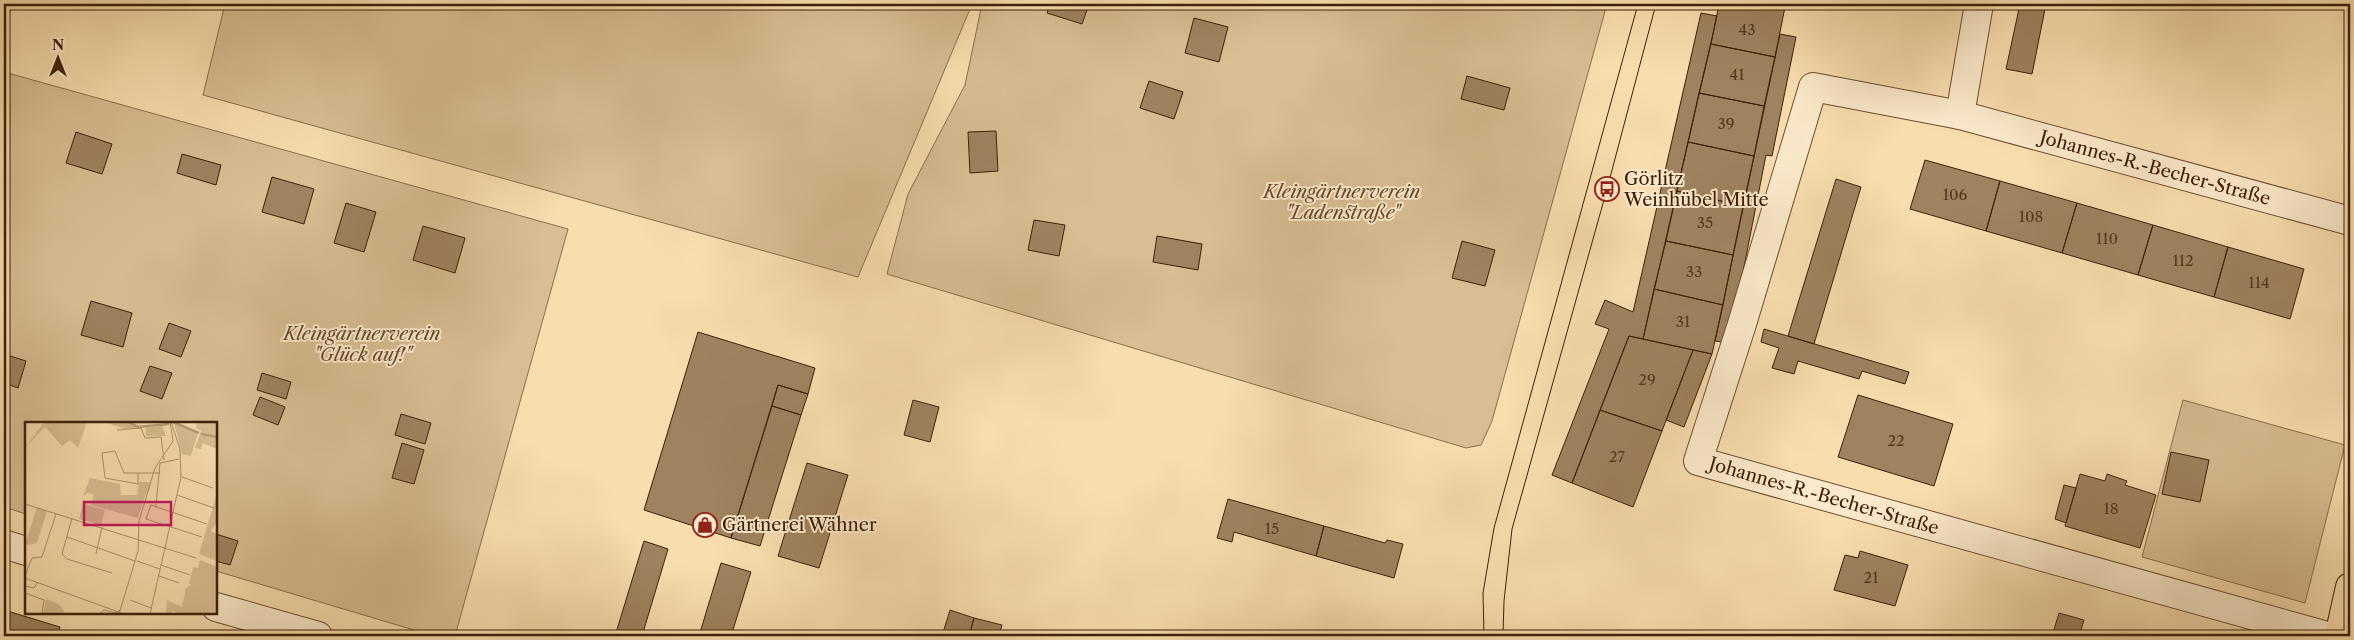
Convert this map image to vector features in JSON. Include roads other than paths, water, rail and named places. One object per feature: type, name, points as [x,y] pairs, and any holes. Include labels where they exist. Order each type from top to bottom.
[{"type":"main road","points":[[2339,636],[2350,586]]},
{"type":"street","points":[[1960,115],[1979,4]]},
{"type":"street","name":"Johannes-R.-Becher-Straße","points":[[2327,636],[1698,461],[1742,324],[1813,87],[1960,115],[2350,221]]},
{"type":"street","points":[[4,544],[25,551]]},
{"type":"street","points":[[218,608],[318,636]]},
{"type":"tram line","points":[[1484,636],[1483,593],[1494,528],[1638,4]]},
{"type":"tram line","points":[[1503,636],[1504,601],[1512,529],[1607,189],[1656,4]]},
{"type":"place","name":"Görlitz Weinhübel Mitte","points":[[1607,189]]},
{"type":"place","name":"Gärtnerei Wähner","points":[[705,525]]},
{"type":"park label","name":"Kleingärtnerverein \"Ladenstraße\"","points":[[1342,202]]},
{"type":"park label","name":"Kleingärtnerverein \"Glück auf!\"","points":[[362,344]]}]
